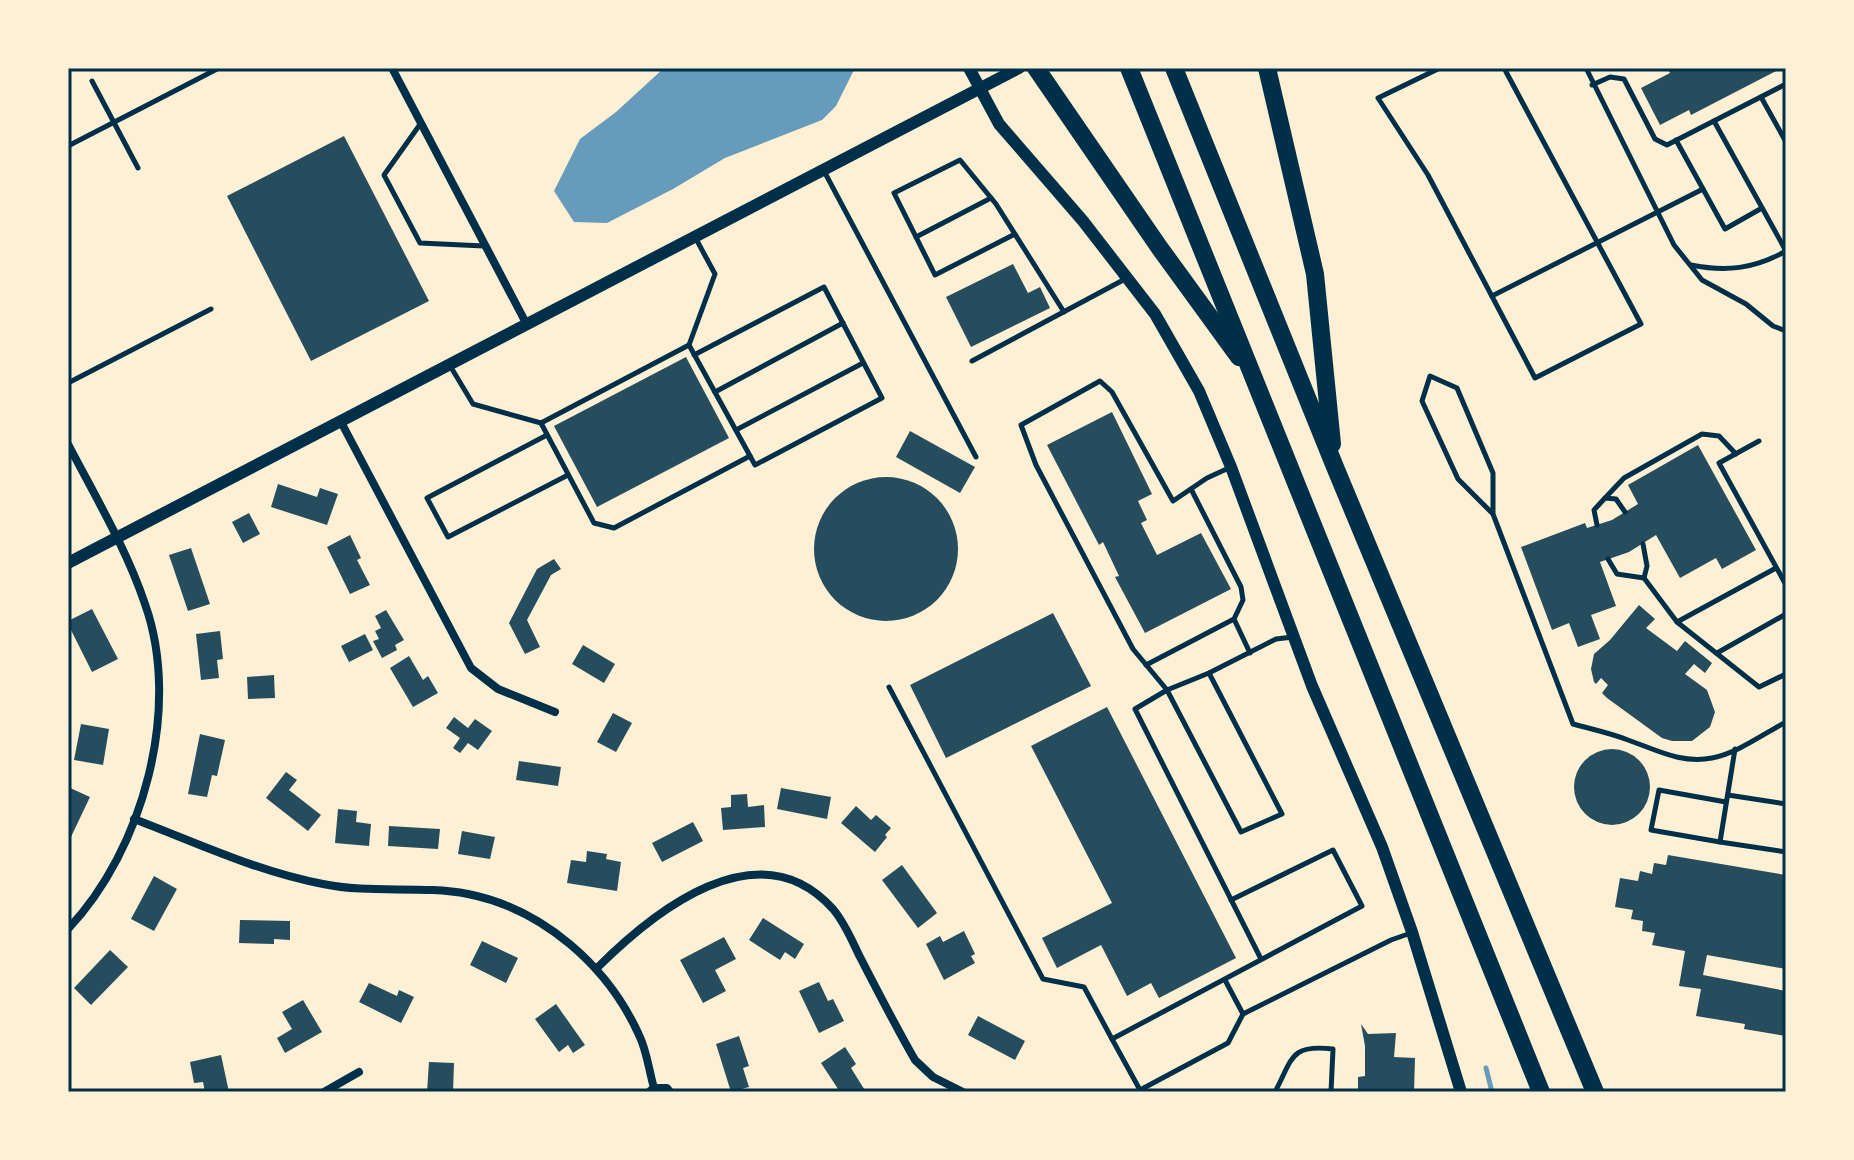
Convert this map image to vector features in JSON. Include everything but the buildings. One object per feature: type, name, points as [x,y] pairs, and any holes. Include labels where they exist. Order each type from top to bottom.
[{"type":"highway","points":[[1036,68],[1255,380]]},
{"type":"highway","points":[[1129,68],[1541,1092]]},
{"type":"highway","points":[[1174,68],[1335,467],[1595,1092]]},
{"type":"highway","points":[[1267,68],[1315,274],[1335,467]]},
{"type":"street","points":[[392,68],[526,323]]},
{"type":"street","points":[[969,68],[999,124],[1128,277],[1179,353],[1210,415],[1293,637],[1382,847],[1412,932],[1461,1092]]},
{"type":"street","points":[[68,563],[1019,68]]},
{"type":"street","points":[[341,422],[471,668],[498,689],[555,712]]},
{"type":"street","points":[[68,444],[116,538],[146,606],[155,644],[159,709],[155,747],[134,819],[102,884],[68,929]]},
{"type":"street","points":[[134,819],[279,872],[322,884],[370,891],[468,894],[524,913],[554,932],[596,969],[625,1008],[641,1038],[652,1090],[667,1088],[670,1092]]},
{"type":"street","points":[[596,969],[671,905],[709,884],[759,875],[789,880],[812,891],[841,921],[915,1060],[933,1077],[963,1092]]},
{"type":"street","points":[[324,1092],[359,1072]]},
{"type":"lane","points":[[68,146],[219,68]]},
{"type":"lane","points":[[1440,68],[1378,98],[1428,175],[1535,378],[1641,324],[1504,68]]},
{"type":"lane","points":[[1586,68],[1674,245],[1702,280],[1746,304],[1773,326],[1786,331]]},
{"type":"lane","points":[[1592,85],[1610,77],[1624,79],[1655,139],[1667,145],[1786,84]]},
{"type":"lane","points":[[92,81],[138,168]]},
{"type":"lane","points":[[1761,97],[1786,142]]},
{"type":"lane","points":[[1690,265],[1716,270],[1739,269],[1770,260],[1786,251],[1714,121]]},
{"type":"lane","points":[[421,123],[384,175],[420,243],[485,246]]},
{"type":"lane","points":[[1676,140],[1725,229],[1762,208]]},
{"type":"lane","points":[[1015,234],[935,275],[894,193],[960,160],[991,198],[1015,234],[1064,312]]},
{"type":"lane","points":[[824,170],[976,457]]},
{"type":"lane","points":[[1492,296],[1703,189]]},
{"type":"lane","points":[[916,237],[991,198]]},
{"type":"lane","points":[[449,364],[473,404],[541,423],[689,345],[715,274],[695,236]]},
{"type":"lane","points":[[972,361],[1128,277]]},
{"type":"lane","points":[[689,345],[694,355],[755,465],[882,398],[824,287],[694,355]]},
{"type":"lane","points":[[68,383],[211,309]]},
{"type":"lane","points":[[715,392],[843,323]]},
{"type":"lane","points":[[736,430],[863,363]]},
{"type":"lane","points":[[1493,514],[1458,479],[1422,401],[1430,376],[1457,388],[1493,473],[1493,514],[1573,724],[1629,740],[1678,759],[1714,758],[1786,722]]},
{"type":"lane","points":[[1209,673],[1282,814],[1241,832],[1167,690],[1133,649],[1043,480],[1021,425],[1100,381],[1112,392],[1173,501],[1207,478],[1231,467]]},
{"type":"lane","points":[[541,423],[594,523],[614,528],[750,456]]},
{"type":"lane","points":[[1597,525],[1594,510],[1624,478],[1702,434],[1719,436],[1736,454]]},
{"type":"lane","points":[[547,435],[427,498],[448,537],[568,475]]},
{"type":"lane","points":[[1759,441],[1719,463],[1786,585]]},
{"type":"lane","points":[[1146,665],[1234,619],[1243,600],[1241,587],[1191,489]]},
{"type":"lane","points":[[1605,498],[1616,499],[1625,512]]},
{"type":"lane","points":[[1643,544],[1647,566],[1644,578]]},
{"type":"lane","points":[[1608,559],[1617,574],[1644,578],[1677,622],[1759,687],[1786,674]]},
{"type":"lane","points":[[1677,622],[1776,568]]},
{"type":"lane","points":[[1716,653],[1786,614]]},
{"type":"lane","points":[[1234,619],[1250,653]]},
{"type":"lane","points":[[1261,959],[1135,709],[1167,690],[1209,673],[1276,639],[1293,637]]},
{"type":"lane","points":[[889,687],[1043,979],[1084,987],[1140,1090],[1228,1043],[1243,1014],[1412,932]]},
{"type":"lane","points":[[1720,842],[1735,749]]},
{"type":"lane","points":[[1786,804],[1659,790],[1651,830],[1786,852]]},
{"type":"lane","points":[[1112,1039],[1362,906],[1333,850],[1231,900]]},
{"type":"lane","points":[[1225,980],[1243,1014]]},
{"type":"lane","points":[[1275,1092],[1293,1057],[1309,1046],[1333,1049],[1331,1092]]},
{"type":"water","points":[[664,68],[855,68],[836,106],[822,120],[725,158],[607,223],[574,222],[554,191],[580,139],[616,112]]},
{"type":"waterway","points":[[1486,1068],[1492,1092]]}]
